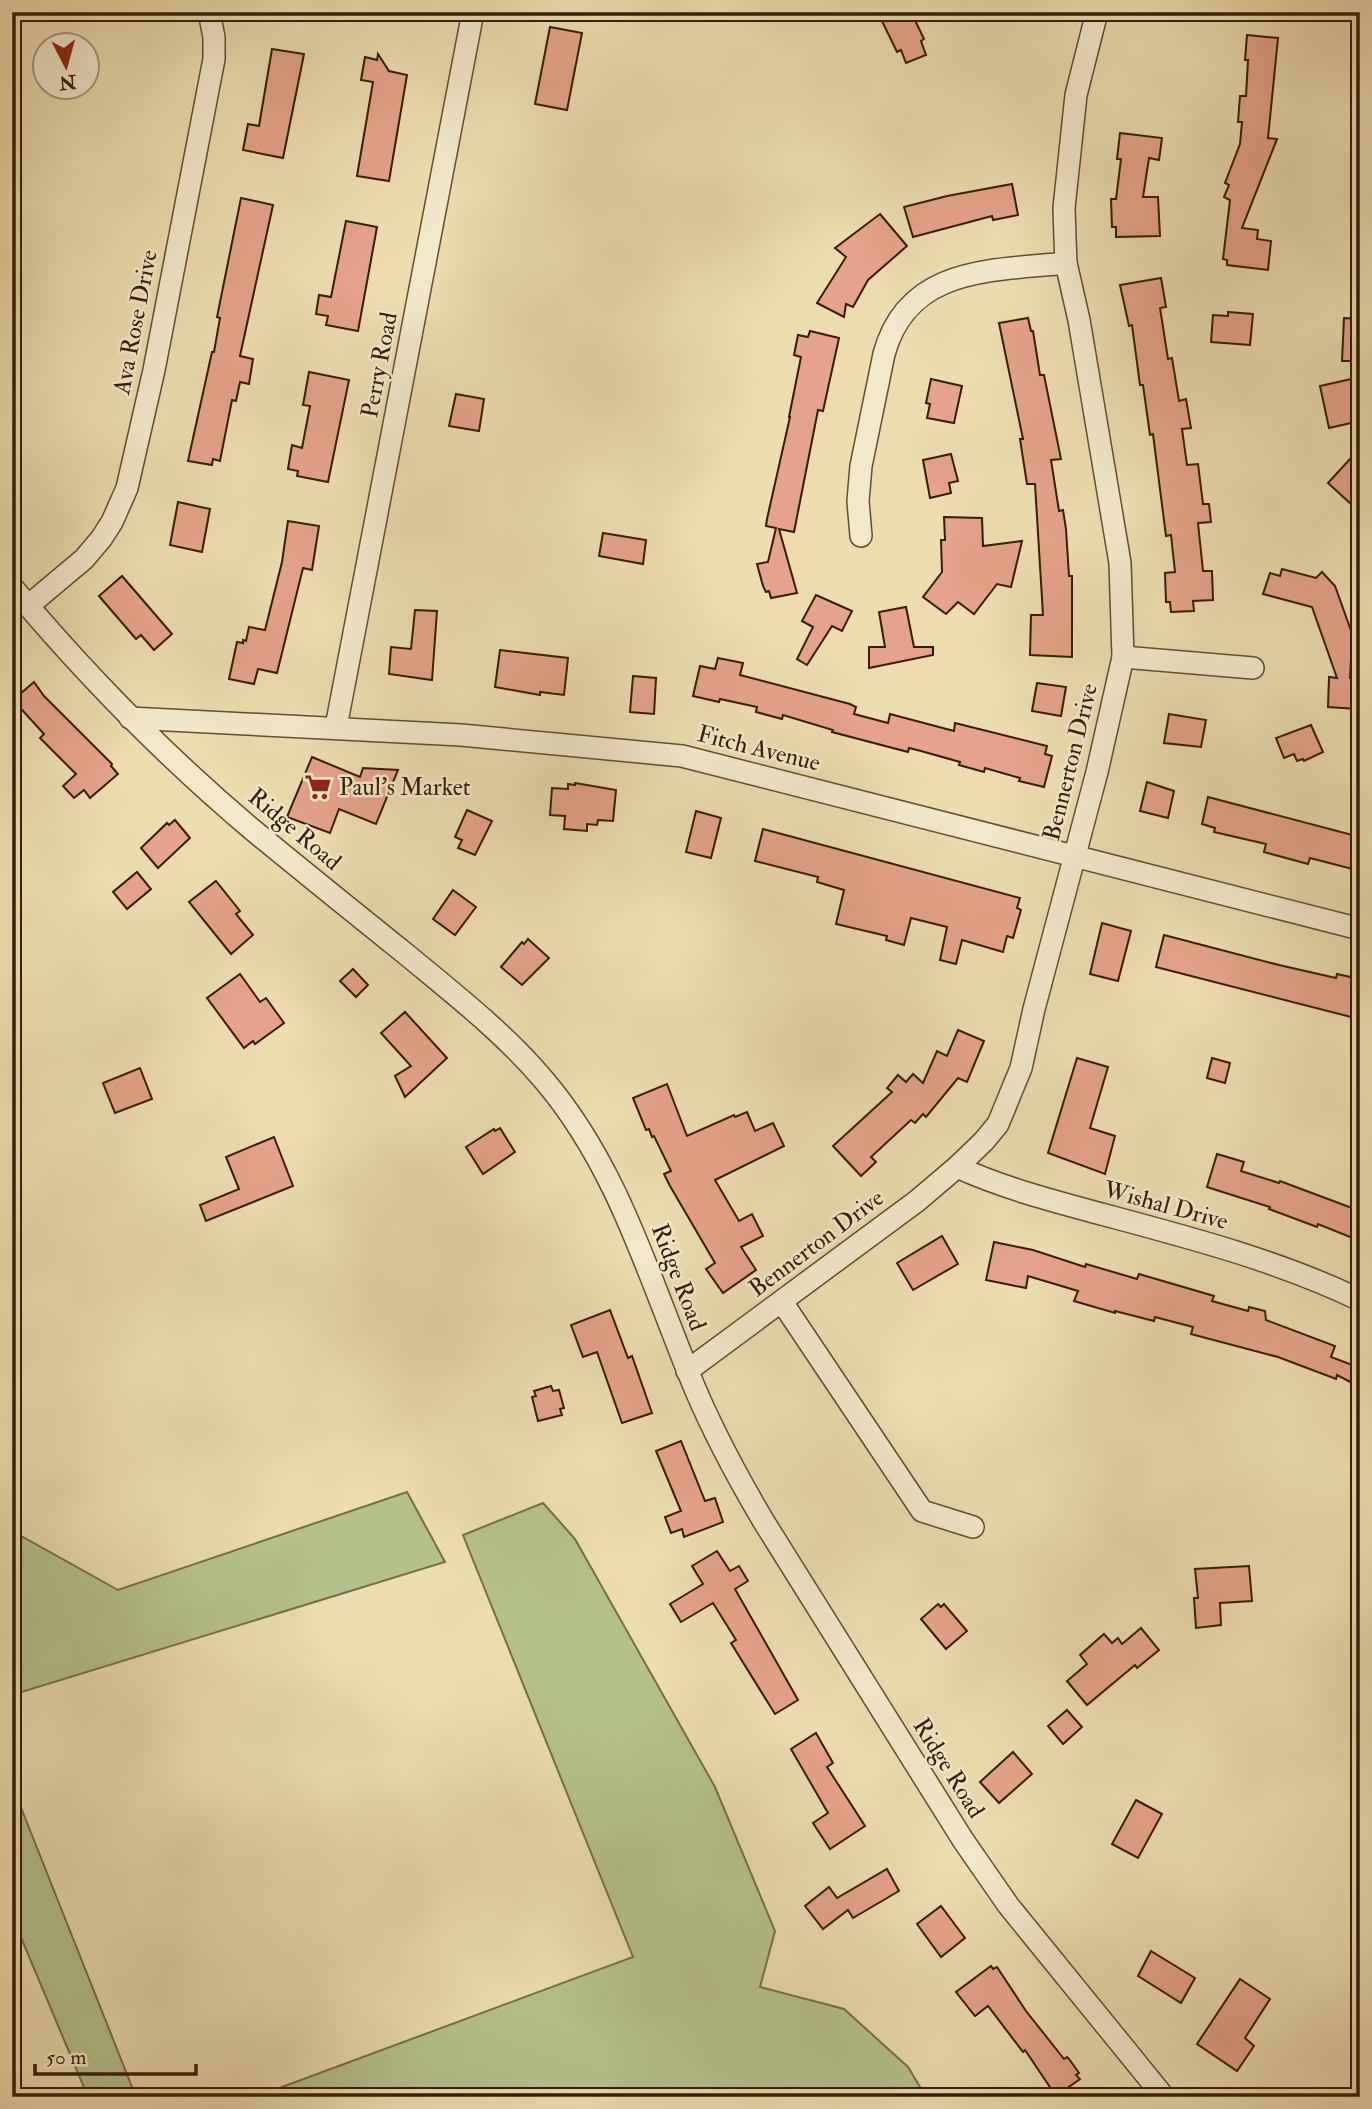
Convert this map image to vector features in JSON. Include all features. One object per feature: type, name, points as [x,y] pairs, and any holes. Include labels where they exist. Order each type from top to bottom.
[{"type":"street","name":"Ava Rose Drive","points":[[28,606],[84,559],[101,539],[127,488],[154,370],[214,59],[214,37],[209,12]]},
{"type":"street","name":"Perry Road","points":[[336,727],[473,12]]},
{"type":"street","name":"Bennerton Drive","points":[[687,1371],[917,1201],[957,1167],[991,1133],[1008,1102],[1021,1068],[1100,761],[1123,657],[1120,563],[1081,334],[1066,263],[1064,208],[1076,95],[1097,12]]},
{"type":"street","points":[[861,536],[858,501],[861,466],[884,354],[889,337],[899,319],[915,300],[943,282],[981,272],[1066,263]]},
{"type":"street","name":"Ridge Road","points":[[12,587],[130,718],[253,829],[464,1002],[504,1038],[542,1078],[569,1112],[599,1158],[615,1191],[638,1242],[687,1371],[732,1469],[751,1501],[963,1840],[1008,1905],[1164,2097]]},
{"type":"street","points":[[1123,657],[1253,668]]},
{"type":"street","name":"Fitch Avenue","points":[[130,718],[336,727],[526,740],[682,755],[1360,929]]},
{"type":"street","name":"Wishal Drive","points":[[957,1167],[998,1185],[1226,1248],[1360,1300]]},
{"type":"street","points":[[782,1302],[922,1511],[973,1527]]},
{"type":"green space","points":[[407,1492],[445,1562],[12,1695],[12,1531],[118,1590]]},
{"type":"green space","points":[[543,1503],[575,1539],[715,1787],[775,1931],[760,1987],[844,2009],[908,2067],[926,2097],[255,2097],[633,1957],[463,1535]]},
{"type":"green space","points":[[12,1785],[136,2097],[88,2097],[12,1916]]},
{"type":"building","points":[[890,12],[907,12],[910,18],[913,16],[924,39],[921,41],[926,55],[906,63],[901,50],[897,52],[880,17]]},
{"type":"building","points":[[550,27],[582,33],[567,110],[535,104]]},
{"type":"building","points":[[1247,35],[1278,38],[1268,138],[1277,139],[1242,228],[1258,230],[1257,239],[1271,241],[1268,270],[1227,265],[1227,260],[1223,259],[1230,200],[1224,197],[1229,185],[1225,183],[1240,144],[1242,122],[1238,122],[1240,96],[1246,96]]},
{"type":"building","points":[[272,49],[304,54],[283,158],[243,150],[248,124],[259,126]]},
{"type":"building","points":[[378,54],[389,71],[407,75],[389,181],[357,176],[373,82],[361,80],[365,57],[377,60]]},
{"type":"building","points":[[1120,133],[1162,138],[1159,160],[1149,158],[1143,197],[1158,197],[1160,236],[1116,237],[1116,227],[1112,227],[1111,199],[1116,199],[1121,159],[1117,159]]},
{"type":"building","points":[[1012,184],[1018,215],[993,220],[992,216],[913,237],[904,207]]},
{"type":"building","points":[[241,198],[273,205],[240,356],[253,359],[249,384],[240,382],[236,401],[232,400],[220,461],[213,459],[212,465],[188,461],[214,352],[220,318],[217,317]]},
{"type":"building","points":[[880,214],[907,246],[868,280],[853,307],[846,304],[844,317],[817,303],[846,257],[835,248]]},
{"type":"building","points":[[346,221],[377,227],[358,331],[326,325],[328,316],[316,314],[319,295],[331,297]]},
{"type":"building","points":[[1161,278],[1166,307],[1160,308],[1168,359],[1172,358],[1179,401],[1186,399],[1191,428],[1182,429],[1187,465],[1198,464],[1203,504],[1209,504],[1211,522],[1198,523],[1203,571],[1212,571],[1213,600],[1193,601],[1194,611],[1171,612],[1170,602],[1166,602],[1165,573],[1175,572],[1171,535],[1166,536],[1153,434],[1150,435],[1132,325],[1129,326],[1120,285]]},
{"type":"building","points":[[1228,312],[1253,314],[1250,345],[1211,342],[1213,315],[1228,316]]},
{"type":"building","points":[[1028,318],[1033,331],[1040,375],[1044,375],[1061,459],[1051,460],[1059,511],[1063,510],[1066,529],[1069,576],[1072,576],[1072,657],[1030,655],[1031,615],[1043,615],[1035,484],[1027,484],[1020,439],[1023,439],[999,323]]},
{"type":"building","points":[[1344,318],[1360,319],[1360,361],[1342,361]]},
{"type":"building","points":[[810,331],[839,338],[823,411],[818,410],[794,532],[779,529],[797,593],[771,598],[769,591],[766,592],[763,586],[757,564],[768,562],[776,528],[766,526],[801,357],[794,355],[798,335],[808,337]]},
{"type":"building","points":[[309,372],[349,380],[328,482],[297,476],[298,471],[288,469],[292,445],[302,448],[310,406],[303,405]]},
{"type":"building","points":[[1360,377],[1360,421],[1329,428],[1320,386]]},
{"type":"building","points":[[931,379],[962,386],[954,423],[927,418],[930,404],[926,403]]},
{"type":"building","points":[[456,394],[484,399],[479,431],[449,426]]},
{"type":"building","points":[[1360,448],[1360,495],[1351,504],[1328,483]]},
{"type":"building","points":[[951,454],[958,481],[949,483],[951,493],[930,498],[923,460]]},
{"type":"building","points":[[178,502],[210,509],[202,552],[170,545]]},
{"type":"building","points":[[944,517],[982,518],[983,546],[1022,541],[1011,587],[997,584],[974,614],[958,602],[946,614],[923,597],[942,572],[941,540],[945,540]]},
{"type":"building","points":[[288,521],[319,526],[312,570],[303,568],[277,673],[258,669],[254,684],[229,679],[237,642],[246,641],[249,627],[265,630],[282,562]]},
{"type":"building","points":[[603,533],[646,540],[643,564],[599,556]]},
{"type":"building","points":[[1282,569],[1316,578],[1322,572],[1335,586],[1354,639],[1350,678],[1357,679],[1357,709],[1328,707],[1329,677],[1337,678],[1312,607],[1263,594],[1270,573],[1280,576]]},
{"type":"building","points":[[122,576],[172,634],[154,650],[141,635],[136,639],[99,596]]},
{"type":"building","points":[[816,595],[852,611],[842,631],[832,626],[807,665],[797,659],[813,627],[802,621]]},
{"type":"building","points":[[906,607],[914,647],[933,647],[933,655],[869,668],[869,647],[885,647],[879,612]]},
{"type":"building","points":[[415,610],[437,611],[432,680],[389,674],[391,647],[411,649]]},
{"type":"building","points":[[500,650],[568,658],[564,695],[540,692],[540,695],[495,687]]},
{"type":"building","points":[[718,658],[743,663],[740,675],[850,704],[856,707],[854,714],[888,723],[890,714],[954,731],[955,723],[1047,746],[1045,754],[1052,756],[1044,787],[985,768],[984,772],[959,765],[960,762],[921,751],[909,748],[908,752],[832,732],[833,730],[783,715],[782,719],[756,712],[757,707],[693,696],[700,666],[715,669]]},
{"type":"building","points":[[633,676],[656,678],[654,714],[630,712]]},
{"type":"building","points":[[34,682],[44,696],[112,764],[118,774],[90,798],[84,790],[74,798],[63,786],[76,774],[40,738],[44,734],[13,700]]},
{"type":"building","points":[[1037,683],[1066,687],[1061,716],[1032,711]]},
{"type":"building","points":[[1169,714],[1206,720],[1201,747],[1164,743]]},
{"type":"building","points":[[1311,725],[1323,752],[1304,761],[1297,761],[1294,754],[1284,758],[1276,738]]},
{"type":"building","points":[[312,757],[360,777],[363,768],[398,770],[376,824],[339,809],[330,833],[287,817]]},
{"type":"building","points":[[1147,782],[1174,791],[1168,818],[1140,811]]},
{"type":"building","points":[[568,784],[616,790],[613,821],[598,820],[597,825],[587,824],[587,831],[564,829],[565,816],[550,815],[552,788],[568,789]]},
{"type":"building","points":[[1208,797],[1360,837],[1360,871],[1310,858],[1308,864],[1264,852],[1266,844],[1214,832],[1215,828],[1202,824]]},
{"type":"building","points":[[467,810],[492,821],[475,855],[458,848],[462,840],[455,837]]},
{"type":"building","points":[[696,811],[721,818],[711,858],[686,852]]},
{"type":"building","points":[[175,820],[190,838],[158,868],[141,848],[167,823],[169,825]]},
{"type":"building","points":[[763,829],[1020,898],[1017,908],[1021,910],[1013,938],[1007,936],[1003,952],[962,940],[956,964],[940,960],[947,927],[911,918],[904,945],[886,940],[887,936],[836,924],[844,890],[817,882],[818,877],[755,861]]},
{"type":"building","points":[[137,872],[151,889],[127,909],[113,892]]},
{"type":"building","points":[[216,881],[240,911],[236,914],[253,935],[231,954],[189,902]]},
{"type":"building","points":[[453,890],[476,907],[455,935],[433,919]]},
{"type":"building","points":[[1102,923],[1131,931],[1118,981],[1090,974]]},
{"type":"building","points":[[1164,935],[1336,978],[1337,974],[1355,978],[1353,984],[1360,986],[1360,999],[1355,1018],[1156,967]]},
{"type":"building","points":[[528,939],[549,958],[522,985],[501,967],[522,942],[524,944]]},
{"type":"building","points":[[353,969],[368,985],[356,997],[340,981]]},
{"type":"building","points":[[240,974],[260,1002],[266,998],[284,1023],[255,1044],[253,1041],[244,1048],[207,998]]},
{"type":"building","points":[[405,1012],[447,1058],[405,1097],[395,1076],[411,1066],[381,1033]]},
{"type":"building","points":[[958,1030],[984,1041],[967,1082],[958,1078],[926,1117],[923,1114],[915,1123],[911,1120],[871,1157],[876,1162],[861,1176],[833,1146],[892,1092],[887,1088],[898,1075],[906,1082],[913,1074],[923,1083],[937,1051],[947,1056]]},
{"type":"building","points":[[1077,1058],[1108,1067],[1090,1128],[1115,1136],[1105,1174],[1048,1153]]},
{"type":"building","points":[[1212,1058],[1230,1063],[1225,1083],[1207,1078]]},
{"type":"building","points":[[140,1068],[152,1099],[115,1113],[103,1083]]},
{"type":"building","points":[[667,1084],[687,1136],[747,1112],[755,1131],[773,1123],[784,1146],[715,1180],[739,1221],[752,1214],[763,1236],[741,1247],[756,1270],[723,1293],[706,1269],[715,1263],[664,1174],[671,1171],[654,1136],[652,1137],[649,1129],[646,1130],[633,1098]]},
{"type":"building","points":[[500,1128],[515,1152],[483,1174],[466,1147]]},
{"type":"building","points":[[274,1137],[293,1186],[206,1221],[200,1205],[239,1189],[226,1157]]},
{"type":"building","points":[[1217,1154],[1244,1162],[1241,1171],[1279,1183],[1280,1181],[1360,1211],[1360,1241],[1318,1224],[1317,1227],[1269,1209],[1270,1207],[1207,1187]]},
{"type":"building","points":[[942,1236],[958,1264],[913,1290],[897,1263]]},
{"type":"building","points":[[994,1242],[1137,1279],[1139,1274],[1214,1296],[1212,1301],[1248,1311],[1249,1307],[1265,1311],[1266,1320],[1335,1346],[1331,1357],[1360,1368],[1360,1387],[1337,1375],[1336,1379],[1278,1357],[1191,1334],[1193,1327],[1155,1317],[1154,1321],[1115,1313],[1074,1301],[1078,1291],[1028,1276],[1026,1288],[986,1280]]},
{"type":"building","points":[[610,1310],[628,1358],[632,1356],[652,1413],[622,1423],[597,1352],[583,1357],[571,1325]]},
{"type":"building","points":[[551,1386],[553,1391],[559,1390],[564,1408],[560,1409],[562,1415],[538,1421],[532,1397],[536,1396],[534,1391]]},
{"type":"building","points":[[681,1441],[705,1501],[715,1498],[723,1522],[684,1537],[682,1529],[671,1533],[665,1517],[681,1511],[656,1451]]},
{"type":"building","points":[[717,1551],[730,1571],[739,1566],[748,1581],[735,1589],[798,1700],[775,1714],[731,1643],[736,1640],[713,1603],[681,1622],[670,1604],[703,1584],[692,1566]]},
{"type":"building","points":[[1249,1566],[1252,1601],[1220,1603],[1221,1625],[1196,1628],[1194,1598],[1198,1598],[1195,1569]]},
{"type":"building","points":[[938,1604],[941,1607],[944,1604],[967,1631],[946,1649],[921,1619]]},
{"type":"building","points":[[1141,1628],[1159,1650],[1137,1668],[1135,1665],[1087,1705],[1067,1681],[1087,1664],[1080,1655],[1104,1634],[1112,1643],[1118,1638],[1122,1644]]},
{"type":"building","points":[[1067,1710],[1082,1727],[1063,1744],[1048,1726]]},
{"type":"building","points":[[816,1733],[833,1763],[827,1767],[865,1826],[830,1849],[813,1823],[828,1813],[791,1749]]},
{"type":"building","points":[[1013,1752],[1032,1774],[999,1803],[980,1782]]},
{"type":"building","points":[[1136,1800],[1162,1814],[1138,1858],[1112,1844]]},
{"type":"building","points":[[887,1869],[899,1891],[853,1918],[848,1910],[823,1929],[805,1906],[829,1887],[837,1898]]},
{"type":"building","points":[[941,1906],[965,1938],[941,1957],[917,1924]]},
{"type":"building","points":[[1151,1951],[1195,1978],[1181,2003],[1138,1976]]},
{"type":"building","points":[[991,1966],[993,1969],[997,1967],[1026,2011],[1064,2059],[1067,2057],[1079,2073],[1076,2075],[1080,2079],[1056,2096],[1025,2050],[1023,2052],[988,2006],[975,2016],[956,1992]]},
{"type":"building","points":[[1240,1979],[1270,1999],[1245,2038],[1254,2046],[1237,2071],[1197,2044]]},
{"type":"place","name":"Paul’s Market","points":[[318,787]]}]
